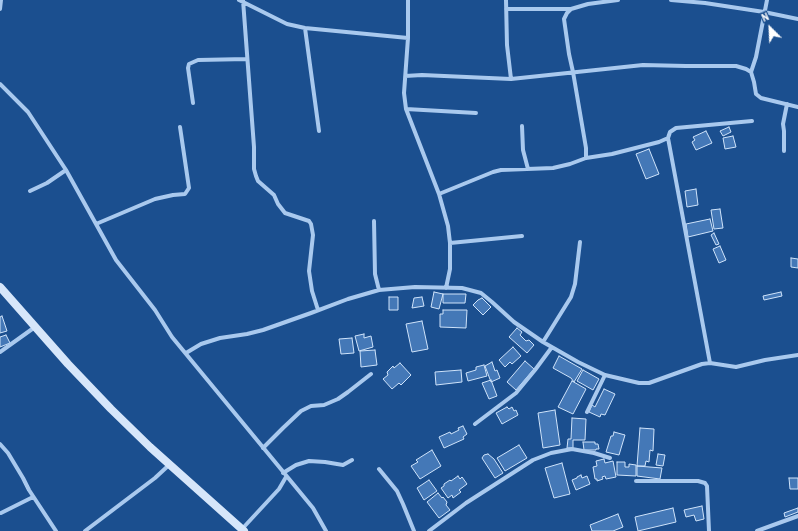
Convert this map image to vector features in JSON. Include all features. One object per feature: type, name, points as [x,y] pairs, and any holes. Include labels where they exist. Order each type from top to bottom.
[{"type":"main road","points":[[0,287],[68,364],[111,409],[150,447],[243,530]]},
{"type":"street","points":[[0,9],[1,0]]},
{"type":"street","points":[[408,0],[408,38],[404,93],[406,109],[440,194],[448,226],[450,243],[450,269],[446,288]]},
{"type":"street","points":[[506,0],[507,45],[511,79]]},
{"type":"street","points":[[506,9],[571,9],[588,4],[618,0]]},
{"type":"street","points":[[671,0],[705,3],[798,19]]},
{"type":"street","points":[[767,0],[756,57],[751,72],[756,94],[761,98],[798,107]]},
{"type":"street","points":[[242,1],[287,24],[305,28],[408,38]]},
{"type":"street","points":[[242,1],[254,147],[254,169],[258,181],[274,195],[284,213],[309,221],[311,224],[313,235],[309,271],[312,291],[318,310]]},
{"type":"street","points":[[571,9],[564,19],[586,158]]},
{"type":"street","points":[[305,28],[319,131]]},
{"type":"street","points":[[193,103],[188,68],[189,64],[198,60],[247,59]]},
{"type":"street","points":[[405,76],[422,75],[511,79],[643,65],[736,66],[751,72]]},
{"type":"street","points":[[0,84],[28,112],[66,170],[116,260],[155,310],[172,337],[313,508],[326,531]]},
{"type":"street","points":[[784,151],[783,124],[787,104]]},
{"type":"street","points":[[406,109],[476,113]]},
{"type":"street","points":[[710,363],[668,138],[670,132],[676,128],[752,121]]},
{"type":"street","points":[[522,126],[523,150],[528,169]]},
{"type":"street","points":[[96,224],[155,199],[185,194],[189,188],[180,127]]},
{"type":"street","points":[[440,194],[501,170],[553,168],[586,158],[612,154],[659,142],[668,138]]},
{"type":"street","points":[[30,191],[47,183],[66,170]]},
{"type":"street","points":[[374,221],[375,274],[379,290]]},
{"type":"street","points":[[450,243],[522,236]]},
{"type":"street","points":[[543,342],[572,297],[580,242]]},
{"type":"street","points":[[186,353],[201,344],[220,338],[263,330],[348,299],[379,290],[462,288],[481,293],[514,322],[543,342],[578,362],[605,375],[639,383],[649,383],[702,364],[710,363],[736,367],[764,360],[798,355]]},
{"type":"street","points":[[0,352],[34,326]]},
{"type":"street","points":[[475,424],[516,394],[552,347]]},
{"type":"street","points":[[263,448],[301,411],[311,406],[324,404],[338,399],[371,374]]},
{"type":"street","points":[[587,412],[605,375]]},
{"type":"street","points":[[0,444],[8,453],[33,497],[56,531]]},
{"type":"street","points":[[429,531],[466,503],[533,460],[551,453],[572,449],[610,458]]},
{"type":"street","points":[[243,530],[278,489],[285,475],[296,465],[309,461],[343,465],[352,460]]},
{"type":"street","points":[[85,531],[156,478],[170,464]]},
{"type":"street","points":[[379,469],[397,491],[404,504],[414,531]]},
{"type":"street","points":[[636,481],[705,482],[707,486],[709,531]]},
{"type":"street","points":[[1,513],[33,497]]},
{"type":"street","points":[[756,531],[798,516]]},
{"type":"building","points":[[729,127],[731,132],[723,136],[720,131]]},
{"type":"building","points":[[706,131],[712,143],[696,150],[692,142],[695,140],[693,137]]},
{"type":"building","points":[[733,136],[736,147],[725,149],[723,138]]},
{"type":"building","points":[[649,149],[659,174],[646,179],[636,154]]},
{"type":"building","points":[[696,189],[698,205],[687,207],[685,191]]},
{"type":"building","points":[[720,209],[723,228],[714,229],[711,210]]},
{"type":"building","points":[[710,219],[713,231],[688,237],[686,224]]},
{"type":"building","points":[[714,233],[719,244],[716,245],[711,235]]},
{"type":"building","points":[[720,246],[726,260],[719,263],[713,249]]},
{"type":"building","points":[[791,258],[798,259],[798,268],[791,267]]},
{"type":"building","points":[[434,292],[443,294],[439,309],[431,307]]},
{"type":"building","points":[[781,292],[782,296],[764,300],[763,296]]},
{"type":"building","points":[[443,294],[466,294],[465,303],[443,303]]},
{"type":"building","points":[[389,297],[398,297],[398,310],[389,310]]},
{"type":"building","points":[[422,297],[424,306],[412,308],[414,298]]},
{"type":"building","points":[[482,298],[491,307],[483,315],[473,305]]},
{"type":"building","points":[[443,310],[467,310],[466,328],[440,327],[440,314],[443,314]]},
{"type":"building","points":[[2,316],[7,331],[0,333],[0,317]]},
{"type":"building","points":[[422,321],[428,349],[412,352],[406,324]]},
{"type":"building","points":[[517,328],[522,332],[520,335],[526,341],[529,340],[534,345],[527,353],[509,337]]},
{"type":"building","points":[[364,334],[364,338],[371,336],[373,347],[359,351],[355,336]]},
{"type":"building","points":[[6,335],[10,343],[0,347],[0,337]]},
{"type":"building","points":[[352,338],[354,353],[341,354],[339,339]]},
{"type":"building","points":[[513,347],[521,356],[512,364],[510,362],[505,367],[499,360]]},
{"type":"building","points":[[375,350],[377,365],[361,367],[360,351]]},
{"type":"building","points":[[559,356],[582,369],[574,382],[571,378],[553,368]]},
{"type":"building","points":[[525,361],[534,369],[516,390],[507,382]]},
{"type":"building","points":[[492,362],[495,371],[497,370],[500,378],[491,382],[485,366]]},
{"type":"building","points":[[400,363],[411,375],[401,385],[399,383],[392,389],[383,379],[388,375],[387,372],[393,366],[394,368]]},
{"type":"building","points":[[484,365],[487,376],[468,381],[466,373],[476,370],[476,367]]},
{"type":"building","points":[[461,370],[462,382],[436,385],[435,372]]},
{"type":"building","points":[[583,370],[599,379],[593,390],[577,381]]},
{"type":"building","points":[[491,380],[497,396],[489,399],[482,383]]},
{"type":"building","points":[[572,381],[586,389],[573,414],[558,407]]},
{"type":"building","points":[[604,389],[615,394],[605,415],[601,414],[600,417],[589,412],[592,405],[595,407]]},
{"type":"building","points":[[507,407],[509,409],[512,407],[514,411],[516,410],[518,415],[502,424],[496,413]]},
{"type":"building","points":[[555,410],[560,445],[543,448],[538,413]]},
{"type":"building","points":[[572,418],[586,419],[585,440],[573,440],[573,448],[567,448],[568,439],[571,439]]},
{"type":"building","points":[[463,426],[467,434],[463,437],[464,439],[444,448],[439,437],[450,432],[451,434]]},
{"type":"building","points":[[640,428],[654,429],[653,451],[650,450],[649,462],[646,461],[645,466],[637,466]]},
{"type":"building","points":[[614,432],[625,435],[619,455],[606,452],[611,436],[613,436]]},
{"type":"building","points":[[583,442],[595,442],[595,444],[598,444],[599,449],[584,450]]},
{"type":"building","points":[[519,445],[527,458],[505,471],[497,458]]},
{"type":"building","points":[[432,450],[441,466],[420,479],[411,466],[418,462],[416,460]]},
{"type":"building","points":[[488,454],[494,459],[503,473],[495,478],[482,458],[484,455]]},
{"type":"building","points":[[658,454],[665,455],[663,466],[656,465]]},
{"type":"building","points":[[604,459],[605,463],[613,461],[616,477],[606,479],[605,476],[602,477],[603,479],[597,481],[597,479],[595,479],[593,467],[597,466],[596,461]]},
{"type":"building","points":[[617,462],[625,462],[625,467],[629,467],[629,464],[636,465],[636,476],[617,475]]},
{"type":"building","points":[[562,463],[570,494],[554,498],[545,468]]},
{"type":"building","points":[[637,466],[662,468],[660,479],[637,476]]},
{"type":"building","points":[[581,475],[582,478],[587,476],[590,484],[576,490],[572,480]]},
{"type":"building","points":[[458,476],[460,479],[462,477],[467,484],[459,490],[461,492],[453,498],[452,495],[448,498],[441,488],[444,484]]},
{"type":"building","points":[[789,478],[798,478],[798,489],[790,489]]},
{"type":"building","points":[[429,480],[437,491],[424,500],[417,488]]},
{"type":"building","points":[[438,493],[447,502],[446,505],[450,510],[439,518],[427,502]]},
{"type":"building","points":[[702,506],[704,519],[696,521],[694,515],[686,517],[684,510]]},
{"type":"building","points":[[673,508],[676,522],[638,531],[635,517]]},
{"type":"building","points":[[798,508],[798,512],[785,517],[784,513]]},
{"type":"building","points":[[618,514],[623,527],[613,531],[592,531],[590,525]]}]
